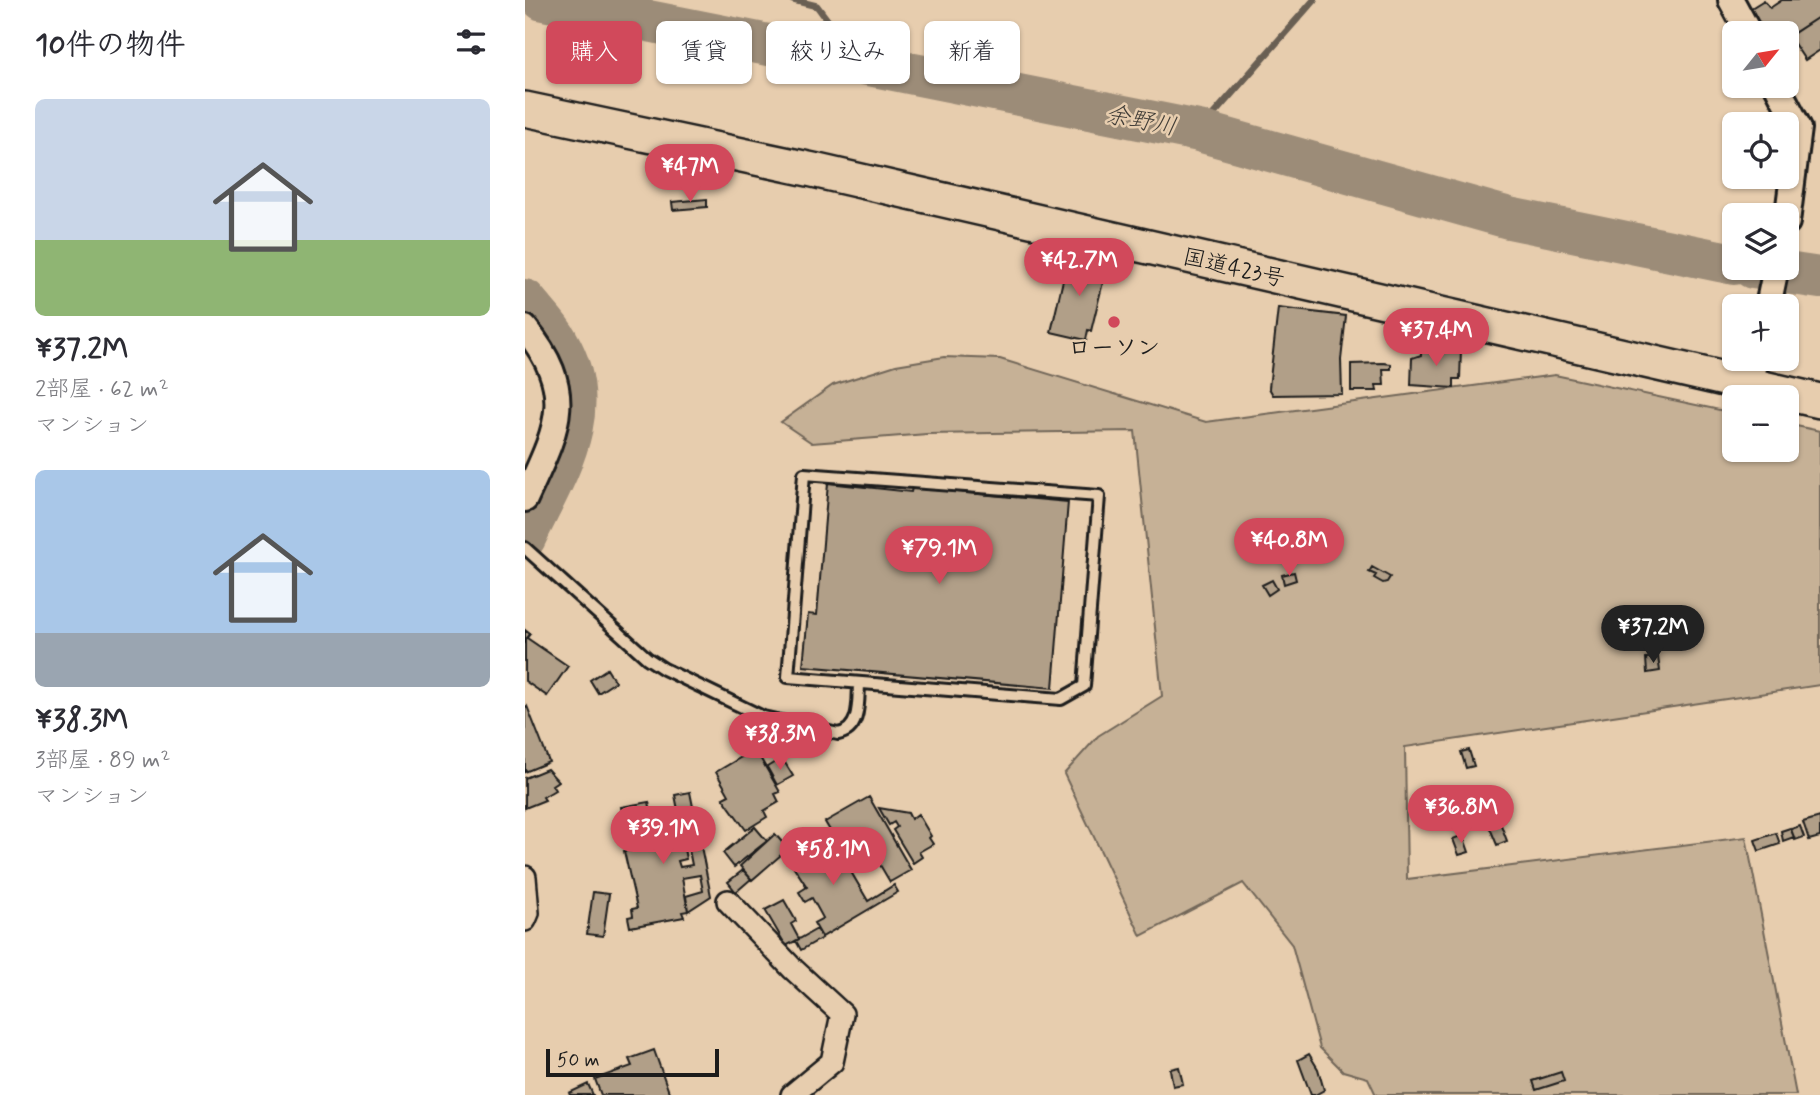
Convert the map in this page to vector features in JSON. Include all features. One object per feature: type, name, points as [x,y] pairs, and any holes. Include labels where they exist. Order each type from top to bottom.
[{"type":"highway","name":"国道423号","points":[[525,109],[1722,362]]},
{"type":"highway","name":"国道423号","points":[[1757,371],[1820,401]]},
{"type":"street","points":[[1731,0],[1742,21]]},
{"type":"street","points":[[1783,98],[1799,128],[1789,203]]},
{"type":"street","points":[[525,328],[547,360],[555,379],[558,398],[558,420],[525,499]]},
{"type":"street","points":[[525,877],[528,914],[525,920]]},
{"type":"street","points":[[728,901],[793,969],[842,1014],[832,1062],[792,1095]]},
{"type":"lane","points":[[804,474],[1098,496],[1084,686],[1061,699],[859,683],[788,677],[804,474]]},
{"type":"lane","points":[[525,548],[647,658],[664,669],[764,717],[844,733],[854,724],[859,683]]},
{"type":"shaded area","points":[[944,357],[1000,359],[1206,422],[1555,375],[1722,410],[1722,462],[1799,462],[1799,427],[1820,431],[1820,685],[1405,747],[1407,879],[1746,837],[1796,1095],[1376,1095],[1368,1078],[1343,1071],[1320,1048],[1292,945],[1243,883],[1141,936],[1064,774],[1098,736],[1162,696],[1135,431],[927,434],[812,443],[781,422],[833,385],[896,365]]},
{"type":"building","points":[[1764,0],[1770,8],[1782,0],[1820,0],[1820,16],[1799,30],[1799,21],[1755,21],[1748,10]]},
{"type":"building","points":[[1820,16],[1820,50],[1805,60],[1799,51],[1799,30]]},
{"type":"building","points":[[707,199],[707,207],[673,210],[672,202]]},
{"type":"building","points":[[1069,254],[1107,266],[1091,331],[1088,330],[1086,340],[1051,332]]},
{"type":"building","points":[[1278,308],[1346,316],[1341,360],[1342,394],[1273,395],[1269,388]]},
{"type":"building","points":[[1421,347],[1461,350],[1460,379],[1454,379],[1454,388],[1411,385],[1412,358],[1421,355]]},
{"type":"building","points":[[1351,364],[1391,364],[1391,369],[1383,369],[1384,385],[1376,385],[1377,391],[1351,391]]},
{"type":"building","points":[[828,483],[911,492],[912,488],[1068,502],[1053,688],[803,666],[808,614],[817,615]]},
{"type":"building","points":[[1372,567],[1390,577],[1387,582],[1383,583],[1374,578],[1376,575],[1369,572]]},
{"type":"building","points":[[1294,572],[1296,580],[1284,584],[1282,575]]},
{"type":"building","points":[[1272,580],[1277,589],[1268,595],[1262,585]]},
{"type":"building","points":[[525,630],[530,634],[527,638],[568,666],[547,696],[525,681]]},
{"type":"building","points":[[1658,657],[1660,671],[1647,673],[1646,658]]},
{"type":"building","points":[[607,669],[615,682],[598,693],[590,680]]},
{"type":"building","points":[[527,706],[549,762],[525,772],[525,707]]},
{"type":"building","points":[[755,749],[780,792],[775,794],[779,802],[764,811],[767,817],[746,830],[723,798],[729,795],[716,772]]},
{"type":"building","points":[[1469,750],[1474,766],[1466,768],[1461,752]]},
{"type":"building","points":[[782,758],[793,776],[777,785],[767,767]]},
{"type":"building","points":[[547,769],[558,781],[552,785],[555,790],[543,797],[545,800],[525,808],[525,778]]},
{"type":"building","points":[[690,792],[711,896],[688,911],[682,912],[684,917],[630,927],[628,917],[633,916],[632,909],[637,908],[624,851],[641,848],[637,828],[626,830],[621,807],[649,802],[658,844],[674,841],[675,846],[683,844],[686,859],[678,861],[680,867],[692,865],[688,845],[693,844],[691,835],[687,836],[684,824],[681,825],[675,795]],"holes":[[[700,875],[703,891],[686,896],[688,911],[682,878]]]},
{"type":"building","points":[[869,797],[911,870],[890,882],[860,831],[838,844],[825,822]]},
{"type":"building","points":[[879,808],[908,813],[911,819],[918,814],[933,844],[919,852],[922,857],[913,863],[893,830],[897,827],[894,822],[889,825]]},
{"type":"building","points":[[1498,817],[1507,841],[1497,845],[1487,821]]},
{"type":"building","points":[[1820,817],[1820,837],[1809,840],[1803,822]]},
{"type":"building","points":[[1800,826],[1804,837],[1795,840],[1791,829]]},
{"type":"building","points":[[755,827],[767,841],[734,867],[723,853]]},
{"type":"building","points":[[1790,828],[1794,837],[1783,841],[1781,831]]},
{"type":"building","points":[[1776,833],[1780,844],[1759,851],[1755,840]]},
{"type":"building","points":[[775,834],[788,849],[752,880],[740,866]]},
{"type":"building","points":[[1463,835],[1469,852],[1459,855],[1453,839]]},
{"type":"building","points":[[805,841],[812,853],[833,841],[868,901],[894,885],[898,892],[822,937],[814,923],[823,918],[812,898],[805,902],[799,892],[807,887],[792,864],[798,860],[792,849]]},
{"type":"building","points":[[743,870],[751,879],[736,892],[728,882]]},
{"type":"building","points":[[593,892],[609,894],[603,936],[587,934]]},
{"type":"building","points":[[784,900],[796,921],[791,924],[799,939],[786,946],[765,910]]},
{"type":"building","points":[[817,929],[822,938],[801,950],[796,941]]},
{"type":"building","points":[[654,1050],[670,1095],[601,1095],[595,1079],[632,1066],[629,1059]]},
{"type":"building","points":[[1309,1054],[1318,1069],[1324,1090],[1315,1095],[1311,1095],[1298,1060]]},
{"type":"building","points":[[1179,1067],[1183,1084],[1173,1086],[1170,1069]]},
{"type":"building","points":[[1561,1072],[1564,1081],[1536,1090],[1533,1081]]},
{"type":"building","points":[[588,1084],[593,1095],[570,1095],[569,1093]]},
{"type":"waterway","name":"余野川","points":[[543,0],[1199,131],[1509,218],[1722,262]]},
{"type":"waterway","points":[[793,0],[817,6],[828,21]]},
{"type":"waterway","points":[[1199,131],[1314,0]]},
{"type":"waterway","name":"余野川","points":[[1799,275],[1820,278]]},
{"type":"waterway","points":[[525,300],[558,342],[570,368],[574,393],[568,442],[549,490],[525,538]]},
{"type":"place","name":"ローソン","points":[[1114,322]]}]
